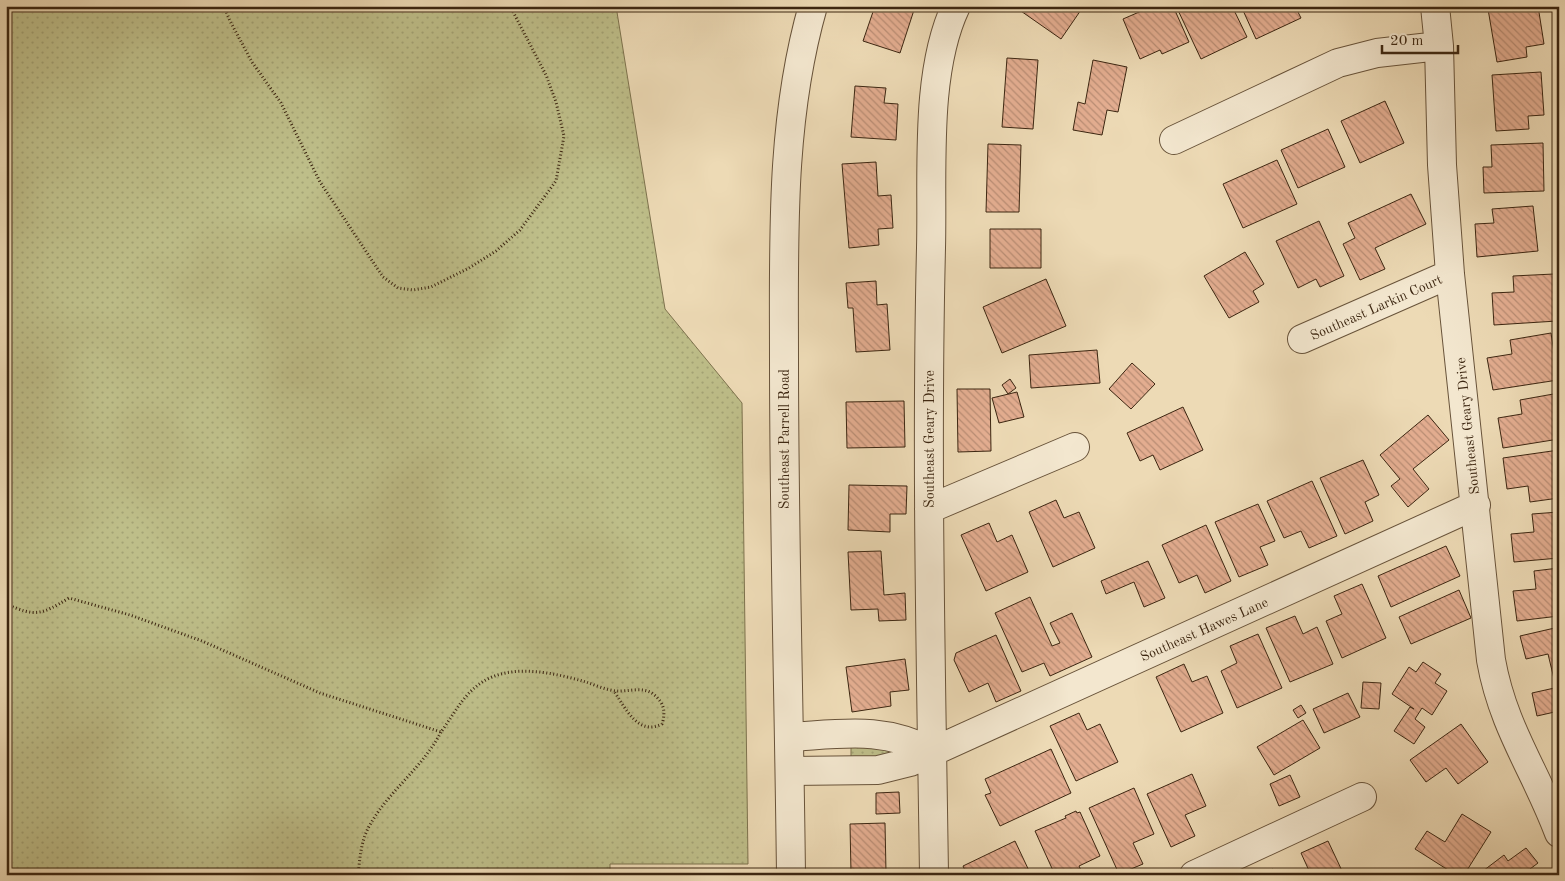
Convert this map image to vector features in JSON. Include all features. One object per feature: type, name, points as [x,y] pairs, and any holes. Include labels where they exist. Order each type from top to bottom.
[{"type":"street","name":"Southeast Parrell Road","points":[[791,875],[784,460],[784,203],[790,121],[802,45],[813,6]]},
{"type":"street","name":"Southeast Geary Drive","points":[[934,875],[928,356],[934,121],[938,60],[956,6]]},
{"type":"street","name":"Southeast Geary Drive","points":[[1435,6],[1439,46],[1442,165],[1450,274],[1476,505],[1488,641],[1496,686],[1508,724],[1559,833]]},
{"type":"street","points":[[1174,140],[1338,63],[1377,53],[1439,46]]},
{"type":"street","name":"Southeast Larkin Court","points":[[1302,339],[1450,274]]},
{"type":"street","points":[[929,508],[1075,447]]},
{"type":"street","name":"Southeast Hawes Lane","points":[[790,771],[878,770],[898,766],[1476,505]]},
{"type":"street","points":[[790,737],[861,734],[888,735],[906,740],[932,752]]},
{"type":"street","points":[[1194,875],[1362,797]]},
{"type":"path","points":[[224,6],[252,62],[280,103],[320,182],[383,276],[398,288],[414,290],[431,287],[469,268],[496,250],[520,230],[556,181],[564,136],[556,102],[546,75],[510,6]]},
{"type":"path","points":[[6,604],[28,614],[42,612],[69,598],[130,615],[202,641],[320,693],[441,732]]},
{"type":"path","points":[[358,875],[361,847],[371,823],[421,763],[466,694],[474,686],[499,675],[530,671],[560,674],[614,691],[636,690],[652,693],[662,703],[666,714],[662,724],[653,728],[641,727],[614,691]]},
{"type":"green space","points":[[6,6],[616,6],[665,309],[742,403],[748,864],[610,864],[610,875],[6,875]]},
{"type":"green space","points":[[851,747],[893,747],[896,756],[851,758]]},
{"type":"building","points":[[875,6],[904,6],[914,10],[900,53],[863,41]]},
{"type":"building","points":[[1021,6],[1083,7],[1061,39],[1018,9]]},
{"type":"building","points":[[1153,6],[1173,6],[1189,42],[1162,54],[1160,50],[1140,59],[1123,19]]},
{"type":"building","points":[[1176,6],[1232,6],[1247,37],[1201,59]]},
{"type":"building","points":[[1241,6],[1295,6],[1301,18],[1256,39]]},
{"type":"building","points":[[1505,6],[1538,6],[1544,44],[1526,47],[1527,57],[1497,62],[1488,9]]},
{"type":"building","points":[[1007,58],[1038,60],[1033,129],[1002,127]]},
{"type":"building","points":[[1093,60],[1127,67],[1118,112],[1107,110],[1102,135],[1073,130],[1078,102],[1085,104]]},
{"type":"building","points":[[1541,72],[1544,115],[1528,116],[1529,129],[1496,131],[1492,75]]},
{"type":"building","points":[[855,86],[886,88],[884,103],[898,104],[896,140],[851,137]]},
{"type":"building","points":[[1385,101],[1404,143],[1360,163],[1341,121]]},
{"type":"building","points":[[1328,129],[1345,167],[1298,188],[1281,150]]},
{"type":"building","points":[[1543,143],[1544,191],[1484,193],[1483,167],[1492,167],[1491,145]]},
{"type":"building","points":[[988,144],[1021,145],[1019,212],[986,212]]},
{"type":"building","points":[[1277,160],[1297,204],[1243,228],[1223,184]]},
{"type":"building","points":[[876,162],[878,196],[891,195],[893,228],[878,229],[879,245],[849,248],[842,164]]},
{"type":"building","points":[[1411,194],[1426,224],[1375,248],[1385,269],[1360,280],[1343,244],[1355,238],[1348,223]]},
{"type":"building","points":[[1533,206],[1538,251],[1477,257],[1475,224],[1494,223],[1492,209]]},
{"type":"building","points":[[1319,221],[1344,276],[1320,287],[1316,279],[1298,288],[1276,241]]},
{"type":"building","points":[[990,229],[1041,229],[1041,268],[990,268]]},
{"type":"building","points":[[1245,252],[1264,284],[1253,291],[1259,302],[1229,318],[1204,276]]},
{"type":"building","points":[[1554,274],[1557,321],[1494,325],[1492,293],[1514,292],[1513,276]]},
{"type":"building","points":[[1046,279],[1066,326],[1002,353],[983,307]]},
{"type":"building","points":[[876,281],[877,305],[887,304],[890,350],[856,352],[853,308],[848,308],[846,283]]},
{"type":"building","points":[[1551,333],[1558,380],[1493,390],[1487,358],[1512,354],[1510,340]]},
{"type":"building","points":[[1097,350],[1100,383],[1031,388],[1029,355]]},
{"type":"building","points":[[1132,363],[1155,384],[1131,409],[1109,389]]},
{"type":"building","points":[[1010,379],[1016,388],[1008,394],[1002,385]]},
{"type":"building","points":[[957,389],[990,389],[991,451],[958,452]]},
{"type":"building","points":[[1017,392],[1024,417],[999,423],[992,398]]},
{"type":"building","points":[[1559,393],[1559,439],[1503,448],[1498,418],[1522,414],[1520,400]]},
{"type":"building","points":[[904,401],[905,447],[847,448],[846,402]]},
{"type":"building","points":[[1183,407],[1203,450],[1160,470],[1153,455],[1140,461],[1127,433]]},
{"type":"building","points":[[1428,415],[1449,440],[1413,469],[1429,489],[1408,507],[1391,486],[1400,479],[1380,455]]},
{"type":"building","points":[[1559,450],[1559,498],[1530,502],[1528,486],[1507,489],[1503,458]]},
{"type":"building","points":[[1363,460],[1379,495],[1365,502],[1373,521],[1345,534],[1320,478]]},
{"type":"building","points":[[1312,481],[1337,536],[1309,548],[1301,531],[1284,538],[1267,501]]},
{"type":"building","points":[[849,485],[907,486],[906,514],[890,514],[890,532],[848,530]]},
{"type":"building","points":[[1056,500],[1064,518],[1079,512],[1095,548],[1053,567],[1029,512]]},
{"type":"building","points":[[1258,504],[1275,541],[1260,547],[1268,565],[1239,577],[1215,522]]},
{"type":"building","points":[[1559,512],[1559,558],[1514,562],[1511,534],[1534,532],[1532,514]]},
{"type":"building","points":[[989,523],[997,542],[1012,535],[1028,572],[986,591],[961,535]]},
{"type":"building","points":[[1206,525],[1231,581],[1205,593],[1197,575],[1179,583],[1162,545]]},
{"type":"building","points":[[1446,546],[1460,576],[1391,607],[1378,576]]},
{"type":"building","points":[[881,551],[884,595],[905,593],[906,620],[879,621],[878,609],[851,610],[848,552]]},
{"type":"building","points":[[1148,561],[1165,598],[1144,607],[1134,582],[1106,594],[1101,581]]},
{"type":"building","points":[[1559,568],[1559,616],[1517,621],[1513,591],[1536,589],[1534,571]]},
{"type":"building","points":[[1362,584],[1386,638],[1342,658],[1326,621],[1342,614],[1334,596]]},
{"type":"building","points":[[1459,590],[1471,618],[1411,644],[1399,617]]},
{"type":"building","points":[[1030,597],[1052,646],[1060,643],[1050,623],[1072,613],[1092,657],[1050,676],[1044,663],[1022,672],[995,613]]},
{"type":"building","points":[[1295,616],[1303,634],[1317,627],[1333,664],[1290,682],[1266,628]]},
{"type":"building","points":[[1559,627],[1559,678],[1554,679],[1548,654],[1526,659],[1520,636]]},
{"type":"building","points":[[1258,634],[1282,688],[1237,708],[1221,671],[1237,663],[1230,646]]},
{"type":"building","points":[[996,635],[1021,691],[996,702],[988,683],[969,692],[954,660],[956,653]]},
{"type":"building","points":[[905,659],[909,690],[890,692],[891,706],[852,712],[846,667]]},
{"type":"building","points":[[1423,662],[1441,674],[1435,683],[1447,691],[1432,715],[1422,708],[1415,719],[1425,727],[1414,744],[1394,731],[1410,707],[1414,709],[1392,694],[1409,667],[1416,672]]},
{"type":"building","points":[[1184,664],[1192,682],[1207,676],[1223,713],[1181,732],[1156,677]]},
{"type":"building","points":[[1363,682],[1381,683],[1379,709],[1361,708]]},
{"type":"building","points":[[1559,687],[1559,711],[1537,716],[1532,693]]},
{"type":"building","points":[[1348,693],[1360,717],[1324,733],[1313,709]]},
{"type":"building","points":[[1301,705],[1306,713],[1298,718],[1293,710]]},
{"type":"building","points":[[1079,713],[1087,730],[1100,724],[1118,762],[1076,781],[1050,726]]},
{"type":"building","points":[[1303,720],[1320,748],[1274,775],[1257,747]]},
{"type":"building","points":[[1461,724],[1488,762],[1458,784],[1446,768],[1426,782],[1410,760]]},
{"type":"building","points":[[1051,749],[1071,793],[1000,826],[985,795],[991,793],[985,779]]},
{"type":"building","points":[[1192,774],[1206,806],[1185,815],[1195,836],[1171,847],[1147,794]]},
{"type":"building","points":[[1290,775],[1300,797],[1279,806],[1270,784]]},
{"type":"building","points":[[1134,788],[1154,834],[1133,843],[1143,864],[1119,874],[1089,808]]},
{"type":"building","points":[[899,792],[900,813],[876,814],[876,793]]},
{"type":"building","points":[[1076,811],[1077,813],[1080,812],[1100,856],[1079,866],[1083,875],[1055,875],[1035,831],[1066,818],[1065,816]]},
{"type":"building","points":[[1462,814],[1491,832],[1464,875],[1456,875],[1415,849],[1427,831],[1445,842]]},
{"type":"building","points":[[885,823],[886,872],[851,873],[850,824]]},
{"type":"building","points":[[1015,841],[1031,875],[967,875],[963,866]]},
{"type":"building","points":[[1328,841],[1344,875],[1311,875],[1301,853]]},
{"type":"building","points":[[1526,848],[1538,863],[1522,875],[1479,874],[1504,855],[1508,861]]},
{"type":"building","points":[[1273,869],[1276,875],[1260,875]]}]
